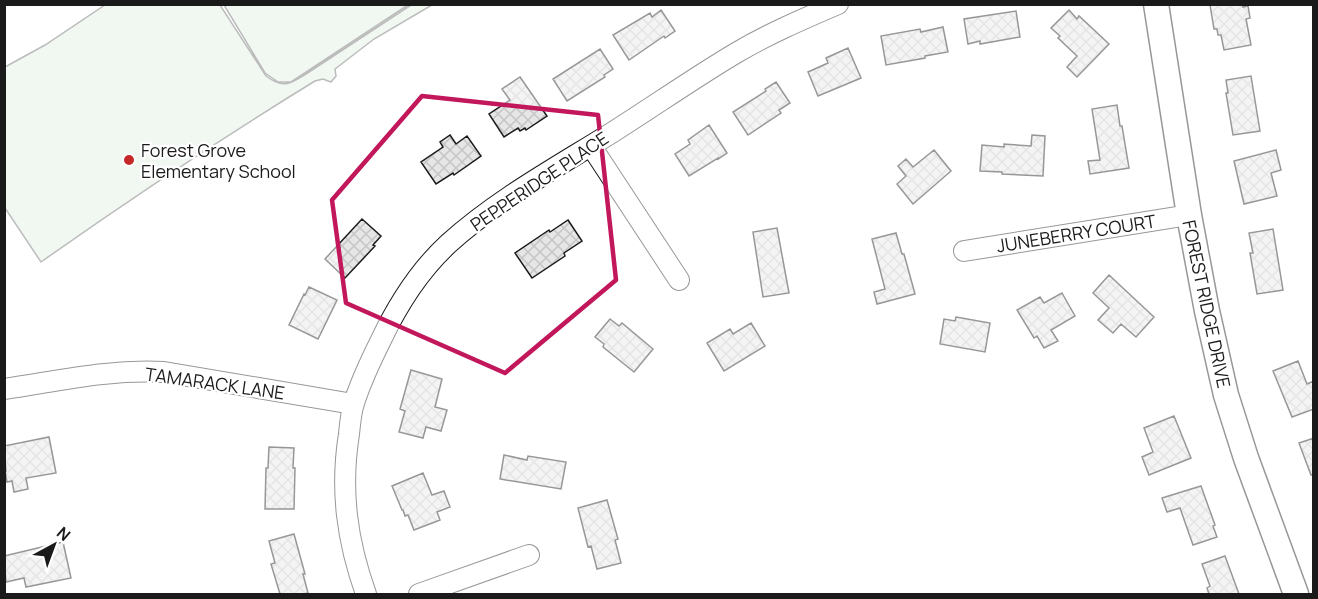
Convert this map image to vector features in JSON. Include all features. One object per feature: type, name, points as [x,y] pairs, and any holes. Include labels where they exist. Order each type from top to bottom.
[{"type":"street","name":"PEPPERIDGE PLACE","points":[[366,594],[350,541],[345,500],[345,457],[354,404],[390,320],[428,264],[494,207],[737,52],[793,23],[838,4]]},
{"type":"street","name":"FOREST RIDGE DRIVE","points":[[1156,4],[1189,215],[1226,394],[1246,458],[1296,594]]},
{"type":"street","points":[[591,146],[679,280]]},
{"type":"street","name":"JUNEBERRY COURT","points":[[964,250],[1189,215]]},
{"type":"street","name":"TAMARACK LANE","points":[[4,389],[116,372],[164,372],[354,404]]},
{"type":"street","points":[[419,594],[529,555]]},
{"type":"highlighted area","points":[[422,96],[598,115],[616,280],[505,373],[346,303],[332,200]]},
{"type":"green space","name":"Forest Grove Elementary School","points":[[105,5],[220,5],[266,76],[277,83],[286,84],[411,5],[432,5],[374,39],[335,69],[336,76],[331,82],[323,79],[315,81],[176,169],[41,262],[5,208],[5,67],[45,45]]},
{"type":"green space","points":[[224,5],[408,5],[291,82],[278,82],[265,73]]},
{"type":"building","points":[[1243,4],[1243,7],[1248,6],[1250,18],[1246,19],[1251,45],[1224,50],[1221,35],[1218,35],[1217,29],[1214,29],[1210,5]]},
{"type":"building","points":[[661,10],[675,31],[629,60],[613,35],[650,13],[652,17]]},
{"type":"building","points":[[1069,10],[1077,19],[1079,16],[1109,44],[1077,77],[1067,67],[1077,56],[1051,28]]},
{"type":"building","points":[[1016,11],[1020,37],[968,44],[964,19]]},
{"type":"building","points":[[943,27],[948,52],[886,65],[881,36]]},
{"type":"building","points":[[848,48],[861,78],[818,96],[808,72],[828,63],[826,58]]},
{"type":"building","points":[[600,49],[613,69],[604,75],[605,77],[567,101],[553,79]]},
{"type":"building","points":[[1251,76],[1260,131],[1233,135],[1226,80]]},
{"type":"building","points":[[520,77],[547,116],[526,130],[525,128],[520,131],[518,128],[504,137],[489,114],[510,100],[502,89]]},
{"type":"building","points":[[776,82],[790,103],[779,110],[781,113],[748,135],[733,112]]},
{"type":"building","points":[[1117,105],[1129,168],[1090,174],[1088,161],[1100,160],[1092,109]]},
{"type":"building","points":[[709,125],[727,153],[689,176],[675,154],[690,144],[688,140]]},
{"type":"building","points":[[450,135],[456,144],[467,136],[481,156],[454,175],[453,173],[436,184],[421,162],[443,147],[440,142]]},
{"type":"building","points":[[1032,135],[1045,136],[1043,176],[980,171],[982,145],[1031,146]]},
{"type":"building","points":[[934,150],[951,171],[913,204],[897,184],[906,176],[898,166],[906,159],[913,167]]},
{"type":"building","points":[[1276,150],[1281,170],[1271,173],[1277,196],[1244,204],[1234,161]]},
{"type":"building","points":[[362,219],[381,236],[373,245],[375,246],[345,278],[325,259]]},
{"type":"building","points":[[568,220],[582,241],[564,253],[565,256],[532,278],[515,253]]},
{"type":"building","points":[[777,228],[789,293],[763,297],[753,232]]},
{"type":"building","points":[[1273,229],[1283,290],[1257,294],[1249,233]]},
{"type":"building","points":[[896,233],[915,294],[877,304],[874,292],[885,289],[872,239]]},
{"type":"building","points":[[1109,275],[1154,317],[1136,337],[1121,324],[1113,333],[1098,320],[1109,308],[1093,293]]},
{"type":"building","points":[[309,287],[337,300],[318,339],[289,325]]},
{"type":"building","points":[[1062,293],[1075,316],[1051,330],[1058,341],[1044,348],[1037,336],[1034,338],[1017,310],[1040,297],[1044,303]]},
{"type":"building","points":[[956,317],[990,323],[985,352],[940,344],[944,319],[955,321]]},
{"type":"building","points":[[610,319],[619,326],[622,323],[653,349],[634,372],[603,347],[604,344],[595,337]]},
{"type":"building","points":[[751,323],[765,346],[724,371],[707,343],[730,329],[733,334]]},
{"type":"building","points":[[1298,361],[1307,384],[1314,381],[1314,409],[1292,417],[1273,371]]},
{"type":"building","points":[[411,370],[442,379],[435,407],[447,410],[441,431],[426,427],[423,438],[399,432],[405,411],[400,409]]},
{"type":"building","points":[[1174,416],[1191,458],[1149,475],[1142,457],[1153,452],[1144,428]]},
{"type":"building","points":[[49,437],[56,473],[26,478],[28,489],[14,492],[12,481],[7,482],[4,446]]},
{"type":"building","points":[[1314,438],[1314,474],[1311,475],[1299,443]]},
{"type":"building","points":[[269,447],[294,448],[294,509],[265,509]]},
{"type":"building","points":[[504,455],[527,460],[528,456],[566,462],[561,489],[500,479]]},
{"type":"building","points":[[423,473],[432,495],[444,491],[450,507],[437,512],[440,520],[414,530],[392,486]]},
{"type":"building","points":[[1201,486],[1217,537],[1193,545],[1180,508],[1167,512],[1162,498]]},
{"type":"building","points":[[607,500],[618,539],[615,540],[621,563],[597,569],[591,546],[588,547],[578,508]]},
{"type":"building","points":[[294,534],[308,593],[280,594],[271,564],[275,563],[269,541]]},
{"type":"building","points":[[63,542],[71,578],[26,587],[24,578],[6,582],[4,556]]},
{"type":"building","points":[[1225,556],[1239,594],[1209,594],[1207,588],[1210,586],[1202,564]]},
{"type":"place","name":"Forest Grove Elementary School","points":[[129,160]]}]
